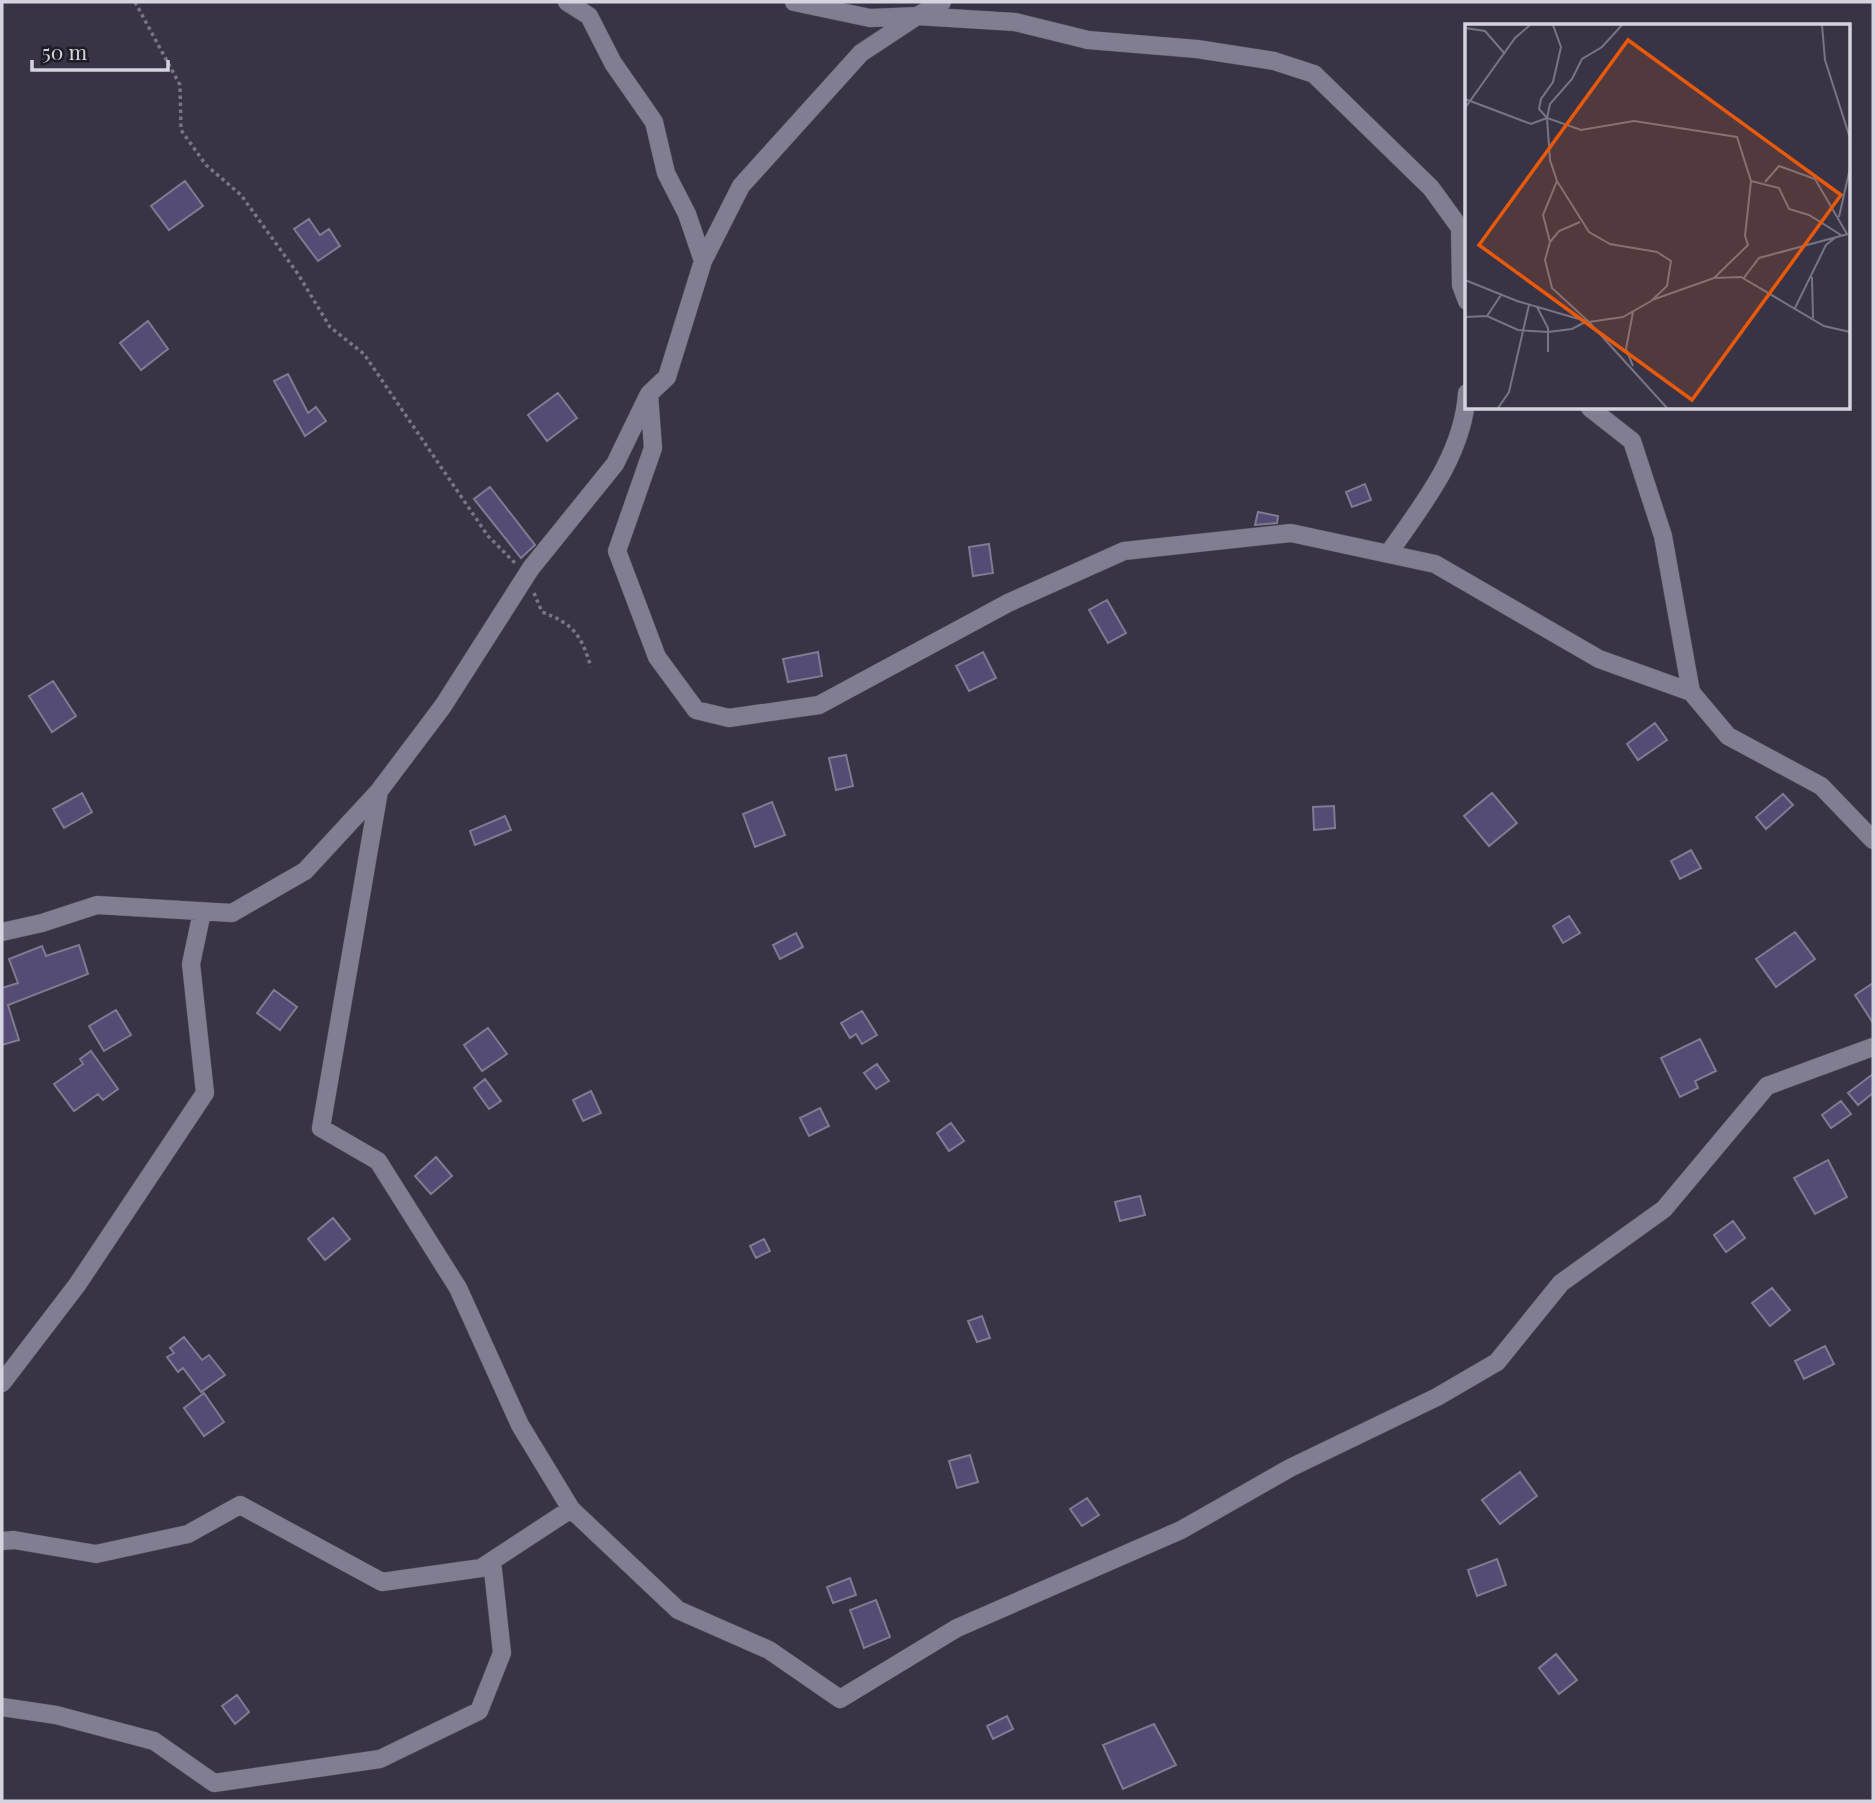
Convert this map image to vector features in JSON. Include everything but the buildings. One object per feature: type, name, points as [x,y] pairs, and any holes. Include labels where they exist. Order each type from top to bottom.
[{"type":"street","points":[[566,2],[589,16],[613,63],[654,122],[666,173],[687,214],[703,261]]},
{"type":"street","points":[[794,2],[870,18],[917,16],[1015,22],[1088,40],[1197,49],[1274,61],[1314,74],[1431,188],[1461,229],[1461,285],[1465,296]]},
{"type":"street","points":[[2,1383],[77,1285],[205,1093],[191,964],[202,912],[232,913],[305,871],[379,791],[443,706],[526,575],[615,464],[649,394],[667,377],[703,261],[741,187],[861,53],[942,2]]},
{"type":"street","points":[[649,394],[653,447],[617,551],[657,657],[696,710],[729,718],[819,705],[1008,603],[1124,551],[1291,533],[1435,564],[1599,659],[1691,692]]},
{"type":"street","points":[[1388,554],[1440,481],[1466,410]]},
{"type":"street","points":[[1593,410],[1632,441],[1663,536],[1691,692],[1728,736],[1821,786],[1873,840]]},
{"type":"street","points":[[379,791],[321,1128],[378,1161],[458,1288],[520,1425],[571,1508],[678,1611],[769,1650],[839,1699],[957,1628],[1181,1530],[1290,1468],[1437,1397],[1497,1362],[1561,1283],[1664,1209],[1767,1086],[1873,1047]]},
{"type":"street","points":[[2,932],[42,923],[97,905],[232,913]]},
{"type":"street","points":[[2,1541],[14,1540],[96,1554],[188,1535],[240,1505],[382,1582],[481,1568],[571,1508]]},
{"type":"street","points":[[2,1707],[56,1715],[154,1741],[214,1783],[380,1759],[479,1711],[502,1653],[492,1561]]},
{"type":"path","points":[[135,2],[180,85],[181,130],[206,165],[241,195],[298,274],[330,327],[364,354],[488,536],[526,575],[542,612],[565,621],[583,641],[591,667]]}]
